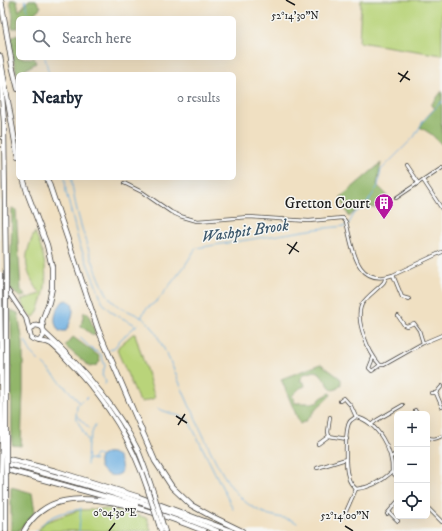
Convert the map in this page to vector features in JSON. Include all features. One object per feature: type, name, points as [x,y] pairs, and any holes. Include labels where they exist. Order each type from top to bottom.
[{"type":"highway","points":[[1,0],[16,81]]},
{"type":"highway","points":[[0,56],[16,148]]},
{"type":"highway","points":[[0,69],[4,122],[6,283],[4,445],[1,531]]},
{"type":"highway","points":[[24,180],[47,245],[52,267],[52,288],[42,321],[43,330]]},
{"type":"highway","points":[[48,180],[98,329],[155,461],[172,487],[191,505],[242,531]]},
{"type":"highway","points":[[0,273],[4,445]]},
{"type":"highway","points":[[0,455],[71,475],[139,497],[230,531]]},
{"type":"highway","points":[[0,462],[84,485],[166,512],[217,531]]},
{"type":"highway","points":[[0,467],[42,473]]},
{"type":"highway","points":[[0,467],[157,511],[166,512]]},
{"type":"highway","points":[[3,478],[6,531]]},
{"type":"highway","points":[[24,531],[28,524],[42,510],[63,501],[77,499],[106,501],[137,508],[204,531]]},
{"type":"main road","points":[[0,279],[26,318],[35,325],[39,326],[82,369],[118,415],[137,450],[154,494],[161,531]]},
{"type":"main road","points":[[26,318],[31,338],[50,344],[58,350],[111,412],[129,442],[161,525],[165,531]]},
{"type":"main road","points":[[29,331],[35,325]]},
{"type":"main road","points":[[38,341],[43,337],[43,330]]},
{"type":"street","points":[[406,165],[418,183]]},
{"type":"street","points":[[396,198],[442,167]]},
{"type":"street","points":[[423,180],[442,209]]},
{"type":"street","points":[[124,183],[142,192],[175,214],[197,221],[249,217],[309,221],[340,218],[345,220],[354,255],[361,268],[372,278],[392,275],[442,252]]},
{"type":"street","points":[[392,275],[402,297],[409,300]]},
{"type":"street","points":[[380,366],[374,358],[359,320],[359,312],[362,304],[381,285],[386,277]]},
{"type":"street","points":[[398,316],[404,325],[407,326],[414,323],[417,326],[423,343]]},
{"type":"street","points":[[374,358],[369,368],[372,371],[423,343],[442,335]]},
{"type":"street","points":[[431,393],[436,393],[442,386]]},
{"type":"street","points":[[436,393],[442,407]]},
{"type":"street","points":[[340,401],[344,398],[351,406],[356,417]]},
{"type":"street","points":[[371,425],[376,420],[403,405]]},
{"type":"street","points":[[329,436],[328,432],[330,417]]},
{"type":"street","points":[[356,417],[362,418],[376,430],[386,444],[391,457],[392,472],[363,489],[356,489],[351,484],[347,476],[346,459],[349,424],[352,419],[356,417]]},
{"type":"street","points":[[318,444],[329,436],[347,439]]},
{"type":"street","points":[[430,437],[435,439],[442,436]]},
{"type":"street","points":[[317,468],[346,459]]},
{"type":"street","points":[[344,516],[356,489]]},
{"type":"street","points":[[394,506],[388,513],[394,518]]},
{"type":"street","points":[[430,510],[442,522]]},
{"type":"green space","points":[[10,0],[17,0],[19,11],[29,0],[36,0],[41,7],[31,16],[16,16],[16,28],[12,28],[13,17]]},
{"type":"green space","points":[[361,0],[442,0],[442,55],[359,42]]},
{"type":"green space","points":[[16,34],[16,60],[35,60],[36,63],[20,72],[17,72],[9,41]]},
{"type":"green space","points":[[442,91],[442,145],[431,134],[420,127],[435,108],[431,105]]},
{"type":"green space","points":[[381,163],[377,185],[387,195],[386,199],[377,208],[362,205],[349,217],[341,197]]},
{"type":"green space","points":[[12,208],[16,210],[21,291],[26,296],[20,297],[10,289]]},
{"type":"green space","points":[[35,232],[44,258],[46,276],[44,294],[38,311],[34,317],[28,312],[21,300],[41,294],[31,279],[27,264],[28,250]]},
{"type":"green space","points":[[11,310],[18,313],[23,344],[21,446],[12,445]]},
{"type":"green space","points":[[84,312],[88,313],[95,332],[94,336],[81,326]]},
{"type":"green space","points":[[135,334],[155,398],[142,402],[138,399],[117,350],[119,346]]},
{"type":"green space","points":[[73,337],[99,356],[100,361],[97,365],[90,367],[65,346]]},
{"type":"green space","points":[[321,364],[341,379],[341,384],[337,389],[332,390],[320,373],[315,371],[304,374],[300,381],[304,382],[305,386],[300,388],[292,396],[295,403],[317,403],[321,398],[330,393],[331,395],[307,420],[300,424],[281,379]]},
{"type":"green space","points":[[11,487],[32,493],[35,512],[18,531],[11,531]]},
{"type":"green space","points":[[111,509],[147,518],[151,531],[38,531],[45,522],[79,510]]},
{"type":"water","points":[[67,300],[72,303],[72,317],[66,331],[59,331],[55,323],[55,315],[63,301]]},
{"type":"water","points":[[106,453],[114,454],[119,458],[121,473],[113,476],[108,475],[101,469],[99,466],[100,457]]},
{"type":"waterway","points":[[25,0],[28,11]]},
{"type":"waterway","points":[[46,60],[48,72]]},
{"type":"waterway","name":"Washpit Brook","points":[[348,225],[354,214],[366,205],[378,186],[381,170],[414,137],[424,120],[442,101]]},
{"type":"waterway","points":[[65,180],[66,192],[79,243],[103,303],[113,313],[134,324],[135,326]]},
{"type":"waterway","points":[[72,180],[75,204],[80,222],[86,242],[106,293],[117,305],[143,318],[153,329],[169,358],[196,420],[227,481],[244,501],[254,508],[269,515],[288,519],[297,523]]},
{"type":"waterway","name":"Washpit Brook","points":[[141,318],[145,310],[158,300],[184,267],[196,248],[316,229],[346,226]]},
{"type":"waterway","name":"Washpit Brook","points":[[110,350],[115,347],[120,340],[138,324]]},
{"type":"waterway","name":"Washpit Brook","points":[[78,336],[93,350],[101,354],[105,366],[102,375],[106,382],[105,384]]},
{"type":"waterway","points":[[25,341],[32,354],[39,361]]},
{"type":"waterway","points":[[43,364],[79,403]]},
{"type":"waterway","name":"Washpit Brook","points":[[82,401],[77,405],[76,418],[88,441],[87,465]]},
{"type":"waterway","points":[[158,409],[188,419],[233,509]]},
{"type":"waterway","points":[[77,416],[89,428]]},
{"type":"waterway","points":[[89,441],[95,425]]},
{"type":"waterway","points":[[92,459],[95,455],[100,456]]},
{"type":"waterway","points":[[88,459],[95,460]]},
{"type":"waterway","name":"Washpit Brook","points":[[79,531],[81,508]]},
{"type":"waterway","points":[[36,531],[50,518],[68,511],[81,509]]},
{"type":"place","name":"Gretton Court","points":[[384,220]]}]
